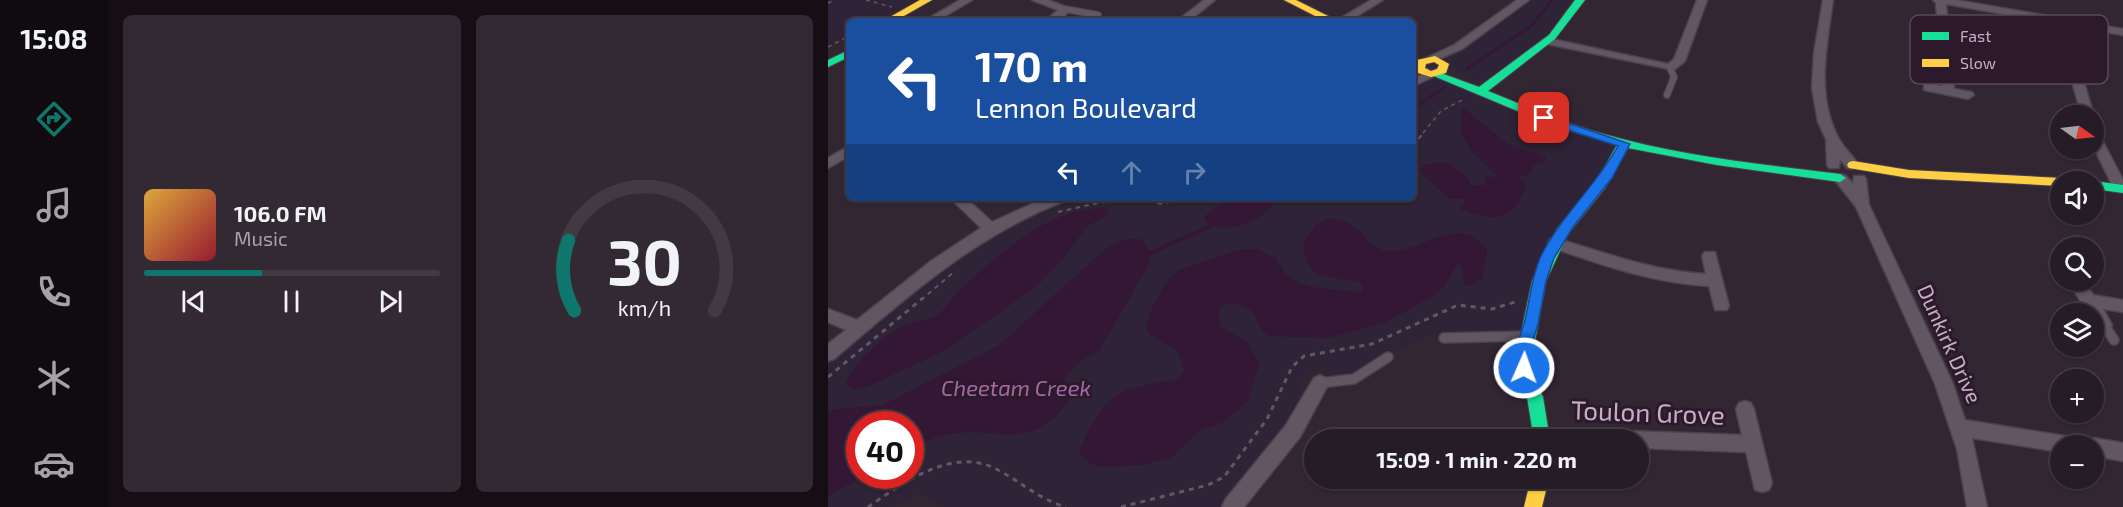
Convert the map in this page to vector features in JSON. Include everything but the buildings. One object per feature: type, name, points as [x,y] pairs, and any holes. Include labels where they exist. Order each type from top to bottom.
[{"type":"street","points":[[905,13],[927,0]]},
{"type":"street","points":[[905,13],[945,0]]},
{"type":"street","points":[[934,18],[967,0]]},
{"type":"street","points":[[1038,0],[1065,9]]},
{"type":"street","points":[[1186,18],[1210,0]]},
{"type":"street","points":[[1289,0],[1328,18]]},
{"type":"street","points":[[1346,18],[1378,0]]},
{"type":"street","points":[[1425,68],[1524,0]]},
{"type":"street","points":[[1482,90],[1547,41],[1561,27],[1580,0]]},
{"type":"street","points":[[1547,41],[1670,68],[1679,61],[1702,0]]},
{"type":"street","points":[[1828,0],[1817,87],[1821,114],[1832,140],[1860,172],[1859,179]]},
{"type":"street","points":[[1941,15],[1940,0],[2026,15]]},
{"type":"street","points":[[1054,18],[1065,9]]},
{"type":"street","points":[[2108,29],[2123,32]]},
{"type":"street","points":[[828,54],[846,44]]},
{"type":"street","points":[[828,64],[846,55]]},
{"type":"street","points":[[1425,68],[1466,83],[1544,118],[1624,144],[1698,160],[1786,169],[1850,181],[1909,174],[2050,177]]},
{"type":"street","points":[[1947,84],[1948,91]]},
{"type":"street","points":[[2079,84],[2085,105]]},
{"type":"street","points":[[1928,87],[1968,95]]},
{"type":"street","points":[[1832,140],[1833,172],[1840,178]]},
{"type":"street","points":[[1540,429],[1535,397],[1524,368],[1539,281],[1556,243],[1608,175],[1624,144]]},
{"type":"street","points":[[828,164],[846,152]]},
{"type":"street","points":[[2104,156],[2119,185]]},
{"type":"street","points":[[1786,169],[1852,165],[1909,174]]},
{"type":"street","name":"Dunkirk Drive","points":[[1840,178],[1862,206],[1944,384],[1960,428],[1977,507]]},
{"type":"street","name":"Dunkirk Drive","points":[[1859,179],[1862,206]]},
{"type":"street","points":[[960,201],[990,228]]},
{"type":"street","points":[[828,354],[948,255],[990,228],[1025,210],[1050,201]]},
{"type":"street","points":[[1556,243],[1640,272],[1678,278],[1714,280]]},
{"type":"street","points":[[1710,256],[1721,306]]},
{"type":"street","points":[[2082,291],[2089,301],[2123,306]]},
{"type":"street","points":[[828,315],[860,328]]},
{"type":"street","points":[[1232,507],[1293,432],[1320,382]]},
{"type":"street","name":"Toulon Grove","points":[[1745,409],[1762,483]]},
{"type":"street","points":[[1960,428],[2050,441]]},
{"type":"street","name":"Toulon Grove","points":[[1649,441],[1752,444]]},
{"type":"street","points":[[2104,449],[2123,452]]},
{"type":"street","points":[[1533,507],[1537,489]]},
{"type":"lane","points":[[905,13],[922,0]]},
{"type":"lane","points":[[1065,9],[1098,15]]},
{"type":"lane","points":[[1668,94],[1674,77],[1670,68]]},
{"type":"lane","points":[[2104,325],[2114,340]]},
{"type":"lane","points":[[1443,338],[1530,332]]},
{"type":"lane","points":[[1320,382],[1354,379],[1388,357]]},
{"type":"path","points":[[828,3],[835,0]]},
{"type":"path","points":[[866,0],[905,13]]},
{"type":"path","points":[[828,47],[846,38]]},
{"type":"path","points":[[1416,143],[1442,108],[1453,101],[1470,98]]},
{"type":"path","points":[[2104,183],[2119,185]]},
{"type":"path","points":[[1052,214],[1114,201]]},
{"type":"path","points":[[1146,201],[1156,205],[1172,204],[1178,201]]},
{"type":"path","points":[[828,377],[961,266]]},
{"type":"path","points":[[868,507],[921,474],[962,462],[974,461],[993,467],[1034,497],[1066,507]]},
{"type":"shaded area","points":[[828,0],[897,0],[909,3],[881,18],[846,18],[846,37],[828,46]]},
{"type":"shaded area","points":[[1528,0],[1572,0],[1545,35],[1486,80],[1468,79],[1450,67],[1460,50]]},
{"type":"shaded area","points":[[1428,78],[1454,83],[1540,121],[1606,144],[1612,152],[1547,242],[1534,274],[1521,331],[1448,333],[1425,337],[1340,380],[1337,373],[1322,367],[1309,372],[1300,384],[1301,406],[1227,507],[945,507],[917,493],[893,507],[828,507],[828,359],[941,268],[1002,228],[1061,201],[1416,201],[1416,83]]},
{"type":"water","points":[[1462,107],[1509,145],[1546,157],[1544,162],[1533,165],[1532,173],[1516,178],[1526,182],[1522,195],[1517,205],[1502,216],[1482,216],[1459,208],[1465,203],[1465,198],[1449,199],[1419,171],[1424,165],[1446,162],[1466,175],[1472,186],[1485,185],[1486,176],[1499,178],[1471,150],[1461,133]]},
{"type":"water","points":[[1271,201],[1272,205],[1260,217],[1243,225],[1224,228],[1208,224],[1204,218],[1210,211],[1226,202]]},
{"type":"water","points":[[1107,208],[1109,212],[1106,217],[1087,226],[1067,254],[1038,285],[948,349],[869,386],[853,390],[846,385],[854,369],[880,342],[906,325],[937,315],[961,288],[1028,234],[1065,215],[1086,209]]},
{"type":"water","points":[[1328,219],[1341,220],[1350,224],[1375,246],[1391,251],[1454,233],[1466,234],[1477,239],[1487,250],[1482,278],[1471,286],[1464,284],[1461,264],[1457,265],[1444,287],[1433,296],[1384,323],[1327,338],[1270,336],[1260,327],[1250,309],[1233,303],[1222,306],[1218,314],[1221,327],[1247,341],[1259,364],[1248,401],[1224,422],[1200,430],[1172,457],[1143,465],[1099,467],[1089,463],[1079,453],[1097,417],[1119,394],[1144,385],[1174,380],[1179,378],[1184,369],[1177,350],[1149,334],[1146,326],[1161,291],[1170,277],[1179,270],[1238,250],[1258,249],[1276,258],[1285,273],[1300,283],[1311,287],[1361,292],[1364,288],[1359,282],[1328,277],[1313,270],[1308,263],[1304,240],[1317,224]]},
{"type":"water","name":"Cheetam Creek","points":[[1132,238],[1143,240],[1150,253],[1149,264],[1100,350],[1078,363],[1065,378],[1071,398],[1056,417],[1041,428],[1026,433],[960,433],[936,437],[924,443],[924,411],[846,411],[846,486],[828,496],[828,410],[883,405],[999,345],[1103,251],[1117,242]]},
{"type":"waterway","points":[[1467,69],[1532,25],[1552,0]]},
{"type":"waterway","points":[[1416,106],[1445,87]]},
{"type":"waterway","points":[[1146,255],[1213,225]]},
{"type":"traffic: fast","points":[[1482,90],[1552,37],[1580,0]]},
{"type":"traffic: fast","points":[[828,64],[846,55]]},
{"type":"traffic: fast","points":[[1434,74],[1555,122],[1626,144],[1717,162],[1840,178]]},
{"type":"traffic: fast","points":[[1540,429],[1535,397],[1527,378],[1524,357],[1539,281],[1562,232],[1601,185],[1624,144]]},
{"type":"traffic: fast","points":[[2104,186],[2123,189]]},
{"type":"traffic: slow","points":[[894,18],[927,0]]},
{"type":"traffic: slow","points":[[1289,0],[1327,18]]},
{"type":"traffic: slow","points":[[1435,59],[1444,64],[1442,71],[1431,74],[1419,70],[1421,62],[1435,59]]},
{"type":"traffic: slow","points":[[1853,165],[1909,174],[2050,181]]},
{"type":"traffic: slow","points":[[1533,507],[1537,489]]},
{"type":"route","points":[[1524,368],[1524,344],[1531,324],[1535,294],[1548,257],[1568,223],[1608,175],[1624,144],[1593,136],[1544,118]]}]
